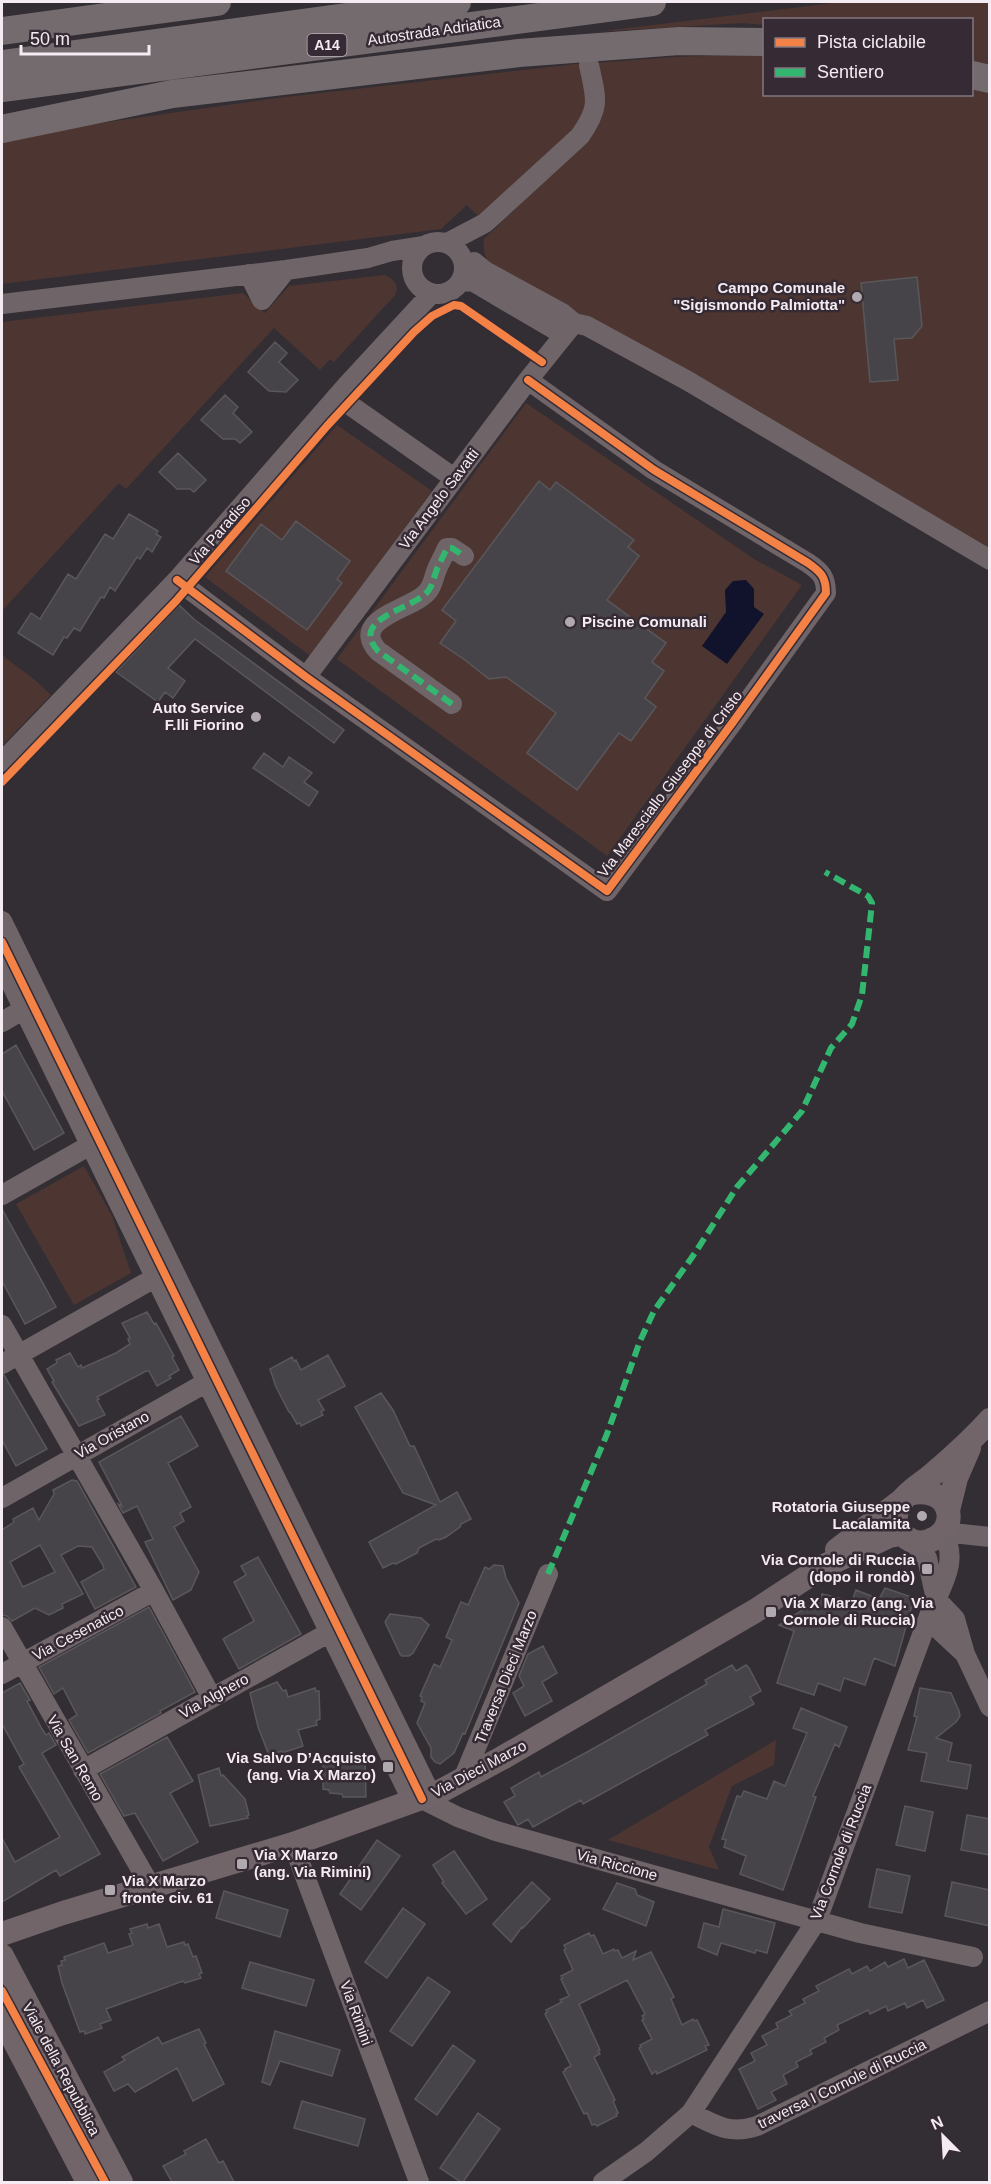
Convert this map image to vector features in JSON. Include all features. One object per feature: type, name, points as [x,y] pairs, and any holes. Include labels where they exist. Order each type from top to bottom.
[{"type":"highway","points":[[2,31],[217,2]]},
{"type":"highway","name":"Autostrada Adriatica","points":[[2,64],[457,2]]},
{"type":"highway","name":"Autostrada Adriatica","points":[[2,88],[652,2]]},
{"type":"highway","points":[[2,117],[172,94],[577,47],[679,40],[763,42]]},
{"type":"highway","points":[[973,75],[990,79]]},
{"type":"highway","points":[[2,129],[172,94]]},
{"type":"main road","name":"Via Dieci Marzo","points":[[822,1567],[835,1551],[905,1498],[982,1434]]},
{"type":"main road","points":[[946,1521],[944,1502],[939,1496],[921,1491],[905,1498],[895,1519],[908,1538],[929,1541],[937,1538],[946,1521],[956,1478],[982,1434]]},
{"type":"main road","name":"Via Dieci Marzo","points":[[2,1936],[44,1919],[293,1844],[422,1799],[463,1779],[755,1611],[822,1567],[889,1536],[908,1538]]},
{"type":"main road","points":[[2,1936],[2,1955]]},
{"type":"main road","name":"Viale della Repubblica","points":[[2,1955],[121,2182]]},
{"type":"main road","name":"Viale della Repubblica","points":[[2,2018],[88,2182]]},
{"type":"street","points":[[2,304],[286,270],[368,258],[431,243],[447,243],[485,223],[580,136],[591,121],[596,108],[596,92],[589,65]]},
{"type":"street","points":[[462,274],[485,223]]},
{"type":"street","points":[[447,243],[459,252],[462,274]]},
{"type":"street","points":[[412,274],[414,258],[424,246]]},
{"type":"street","points":[[368,258],[391,261],[404,267],[412,274],[419,286],[432,293],[448,292],[474,262],[485,271],[562,313],[569,329],[586,326],[688,381],[990,560]]},
{"type":"street","points":[[249,274],[262,300],[286,270]]},
{"type":"street","name":"Via Paradiso","points":[[2,762],[177,580],[337,396],[432,293]]},
{"type":"street","name":"Via Angelo Savatti","points":[[306,677],[528,380],[569,329]]},
{"type":"street","name":"Via Maresciallo Giuseppe di Cristo","points":[[177,580],[306,677],[607,891],[826,593],[826,580],[813,567],[654,470],[528,380]]},
{"type":"street","points":[[337,396],[454,478]]},
{"type":"street","points":[[452,704],[378,651],[370,637],[372,627],[385,616],[419,599],[429,590],[447,548],[452,548],[464,556]]},
{"type":"street","points":[[2,921],[32,1005],[422,1799]]},
{"type":"street","points":[[2,965],[32,1005]]},
{"type":"street","points":[[2,1022],[32,1005]]},
{"type":"street","points":[[2,1195],[99,1140]]},
{"type":"street","points":[[10,1359],[164,1272]]},
{"type":"street","points":[[2,1325],[10,1359],[76,1455],[212,1698]]},
{"type":"street","name":"Via Oristano","points":[[2,1498],[215,1378]]},
{"type":"street","points":[[946,1521],[990,1537]]},
{"type":"street","name":"Via Cornole di Ruccia","points":[[603,2182],[646,2152],[691,2113],[817,1920],[932,1607],[944,1583],[949,1563],[950,1544],[946,1521]]},
{"type":"street","points":[[908,1538],[927,1558],[932,1607],[956,1619],[965,1654],[990,1707]]},
{"type":"street","name":"Traversa Dieci Marzo","points":[[463,1779],[548,1574]]},
{"type":"street","name":"Via Cesenatico","points":[[2,1674],[154,1591]]},
{"type":"street","name":"Via Alghero","points":[[82,1770],[338,1627]]},
{"type":"street","name":"Via San Remo","points":[[2,1628],[151,1887]]},
{"type":"street","points":[[915,1655],[938,1646],[965,1654]]},
{"type":"street","name":"Via Riccione","points":[[422,1799],[458,1817],[496,1831],[860,1933],[973,1957]]},
{"type":"street","name":"Via Rimini","points":[[293,1844],[418,2182]]},
{"type":"street","name":"traversa I Cornole di Ruccia","points":[[691,2113],[731,2130],[745,2130],[757,2126],[990,2011]]},
{"type":"shaded area","points":[[841,2],[989,2],[989,65],[973,61],[973,18],[763,18],[763,25],[742,23],[595,32]]},
{"type":"shaded area","points":[[763,56],[763,96],[973,96],[973,84],[989,87],[989,551],[497,272],[490,265],[484,249],[484,239],[582,145],[596,63],[674,57]]},
{"type":"shaded area","points":[[584,63],[589,100],[575,130],[480,218],[467,205],[441,229],[2,284],[2,137],[277,98]]},
{"type":"shaded area","points":[[385,275],[395,283],[397,289],[395,295],[334,362],[330,359],[320,370],[274,328],[126,489],[119,483],[2,611],[2,322],[243,293],[265,313],[289,286]]},
{"type":"shaded area","name":"Piscine Comunali","points":[[526,403],[754,559],[802,585],[607,856],[337,659]]},
{"type":"shaded area","points":[[337,425],[432,491],[310,656],[205,577]]},
{"type":"shaded area","points":[[2,655],[51,695],[2,746]]},
{"type":"shaded area","points":[[84,1166],[112,1216],[131,1273],[74,1305],[16,1204]]},
{"type":"shaded area","points":[[776,1740],[774,1765],[732,1786],[709,1847],[719,1870],[608,1840]]},
{"type":"water","points":[[746,580],[754,589],[754,607],[764,614],[727,664],[702,646],[726,612],[725,590],[733,581]]},
{"type":"building","points":[[917,277],[922,326],[912,338],[894,339],[898,380],[870,382],[861,283]]},
{"type":"building","points":[[275,342],[287,353],[279,362],[298,380],[286,392],[269,391],[248,372]]},
{"type":"building","points":[[225,395],[238,407],[233,413],[252,432],[240,443],[235,439],[223,439],[201,420]]},
{"type":"building","points":[[178,453],[206,480],[194,492],[190,489],[177,489],[159,472]]},
{"type":"building","points":[[539,481],[550,490],[556,482],[634,540],[628,547],[639,556],[607,600],[666,643],[652,662],[664,671],[645,698],[656,707],[631,741],[619,733],[577,790],[527,753],[556,713],[506,677],[489,679],[440,643],[456,621],[442,610]]},
{"type":"building","points":[[129,514],[158,531],[156,534],[161,537],[152,552],[147,548],[140,559],[137,557],[115,591],[110,587],[104,598],[101,597],[80,631],[74,628],[67,638],[64,637],[53,655],[18,633],[31,613],[40,619],[68,574],[76,579],[105,534],[113,539]]},
{"type":"building","points":[[296,521],[350,561],[337,579],[342,583],[307,630],[226,571],[261,524],[282,540]]},
{"type":"building","points":[[179,605],[195,620],[344,730],[334,743],[195,639],[168,668],[185,681],[173,698],[165,692],[158,702],[116,672]]},
{"type":"building","points":[[264,753],[283,767],[289,757],[312,773],[304,782],[318,792],[309,806],[253,768]]},
{"type":"building","points":[[16,1045],[64,1133],[34,1150],[2,1091],[2,1054]]},
{"type":"building","points":[[2,1209],[56,1307],[25,1324],[2,1281]]},
{"type":"building","points":[[147,1312],[154,1324],[156,1323],[179,1370],[157,1386],[149,1371],[146,1371],[97,1397],[105,1415],[79,1426],[52,1382],[54,1381],[47,1369],[57,1363],[56,1360],[70,1353],[78,1367],[81,1365],[82,1368],[116,1353],[130,1344],[128,1339],[130,1338],[122,1323]]},
{"type":"building","points":[[328,1355],[345,1386],[318,1400],[324,1410],[321,1412],[323,1415],[301,1426],[289,1412],[270,1369],[292,1357],[301,1370]]},
{"type":"building","points":[[4,1375],[47,1449],[16,1466],[2,1440],[2,1376]]},
{"type":"building","points":[[381,1393],[393,1410],[410,1446],[414,1446],[440,1502],[457,1492],[471,1519],[446,1537],[436,1539],[419,1548],[417,1553],[383,1568],[369,1542],[436,1505],[403,1493],[355,1407]]},
{"type":"building","points":[[181,1416],[198,1446],[168,1463],[191,1507],[180,1513],[184,1521],[174,1527],[199,1572],[191,1590],[173,1600],[145,1542],[153,1539],[137,1506],[123,1513],[118,1504],[122,1506],[99,1462]]},
{"type":"building","points":[[72,1480],[77,1481],[136,1587],[95,1609],[81,1582],[104,1569],[103,1565],[92,1547],[78,1546],[61,1555],[83,1594],[62,1604],[63,1608],[49,1615],[35,1608],[12,1621],[2,1615],[2,1530],[14,1522],[13,1519],[33,1508],[39,1520],[54,1494],[53,1490]],"holes":[[[40,1545],[55,1572],[23,1587],[10,1562]]]},
{"type":"building","points":[[258,1557],[301,1634],[239,1669],[223,1639],[254,1621],[234,1582],[246,1575],[241,1566]]},
{"type":"building","points":[[494,1565],[503,1566],[506,1578],[519,1603],[465,1734],[463,1733],[454,1753],[440,1764],[431,1757],[431,1748],[417,1723],[425,1703],[421,1701],[420,1696],[434,1664],[440,1667],[452,1640],[446,1637],[461,1602],[468,1605],[485,1567],[489,1569]]},
{"type":"building","points":[[885,1588],[914,1598],[895,1666],[874,1658],[865,1685],[844,1678],[840,1691],[818,1683],[814,1695],[777,1683],[794,1631],[779,1625],[821,1598],[822,1594],[852,1601],[856,1590],[879,1599]]},
{"type":"building","points":[[149,1607],[195,1692],[88,1753],[69,1720],[77,1715],[63,1688],[54,1694],[39,1667]]},
{"type":"building","points":[[390,1614],[421,1618],[429,1625],[409,1656],[400,1654],[385,1622]]},
{"type":"building","points":[[543,1646],[557,1673],[542,1682],[552,1701],[525,1716],[513,1693],[524,1686],[519,1676],[528,1654]]},
{"type":"building","points":[[732,1665],[736,1671],[746,1665],[749,1668],[761,1691],[750,1697],[754,1704],[705,1730],[708,1735],[583,1804],[581,1800],[533,1827],[528,1819],[518,1825],[504,1802],[515,1796],[511,1788],[539,1772],[541,1777],[589,1751],[707,1684],[705,1680]]},
{"type":"building","points":[[277,1682],[283,1691],[286,1690],[288,1697],[315,1688],[319,1691],[320,1719],[316,1721],[317,1725],[298,1730],[303,1746],[269,1755],[258,1727],[250,1693]]},
{"type":"building","points":[[20,1683],[42,1729],[46,1735],[49,1733],[56,1745],[42,1753],[100,1854],[60,1876],[56,1870],[2,1902],[2,1838],[15,1862],[60,1837],[19,1767],[24,1764],[2,1724],[2,1693]]},
{"type":"building","points":[[920,1688],[951,1693],[960,1716],[936,1738],[952,1743],[948,1761],[971,1765],[967,1789],[921,1781],[927,1753],[908,1750],[917,1717],[914,1716]]},
{"type":"building","points":[[801,1708],[847,1727],[839,1747],[835,1744],[813,1796],[816,1797],[783,1890],[740,1874],[746,1856],[724,1847],[726,1840],[722,1839],[737,1796],[741,1797],[744,1791],[767,1799],[774,1781],[785,1786],[807,1733],[793,1728]]},
{"type":"building","points":[[167,1737],[193,1781],[170,1793],[198,1842],[163,1861],[135,1813],[124,1816],[100,1774]]},
{"type":"building","points":[[354,1754],[354,1758],[365,1758],[366,1797],[343,1797],[342,1794],[330,1793],[329,1790],[323,1789],[323,1755]]},
{"type":"building","points":[[219,1768],[221,1776],[223,1775],[245,1799],[249,1815],[248,1818],[210,1826],[198,1775]]},
{"type":"building","points":[[905,1806],[933,1812],[925,1851],[896,1845]]},
{"type":"building","points":[[967,1815],[990,1819],[990,1855],[961,1850]]},
{"type":"building","points":[[377,1840],[400,1856],[361,1910],[340,1894]]},
{"type":"building","points":[[454,1851],[487,1899],[466,1914],[442,1883],[444,1882],[433,1865]]},
{"type":"building","points":[[877,1869],[910,1876],[902,1913],[869,1907]]},
{"type":"building","points":[[532,1882],[550,1899],[522,1927],[511,1942],[493,1924]]},
{"type":"building","points":[[952,1882],[990,1890],[990,1926],[945,1916]]},
{"type":"building","points":[[617,1883],[635,1889],[637,1895],[654,1902],[646,1926],[603,1909]]},
{"type":"building","points":[[224,1891],[288,1910],[280,1937],[216,1918]]},
{"type":"building","points":[[403,1908],[425,1924],[387,1978],[365,1962]]},
{"type":"building","points":[[723,1909],[775,1923],[767,1953],[756,1950],[755,1953],[721,1943],[717,1955],[698,1947],[704,1923],[719,1927]]},
{"type":"building","points":[[147,1924],[148,1928],[159,1924],[167,1947],[184,1942],[185,1945],[188,1944],[193,1957],[196,1956],[202,1973],[199,1974],[201,1978],[185,1983],[183,1981],[106,2009],[111,2020],[100,2024],[102,2028],[85,2034],[84,2031],[80,2032],[62,1983],[58,1966],[62,1965],[61,1961],[65,1960],[64,1957],[104,1943],[108,1953],[133,1945],[129,1934],[132,1933],[130,1929]]},
{"type":"building","points":[[589,1933],[591,1936],[594,1935],[603,1954],[614,1949],[618,1950],[622,1958],[636,1951],[633,1960],[651,1952],[674,1997],[671,1999],[682,2025],[693,2019],[697,2020],[709,2045],[705,2046],[707,2050],[657,2074],[656,2071],[652,2074],[639,2048],[640,2045],[652,2039],[642,2020],[645,2014],[627,1980],[579,2004],[600,2050],[598,2051],[600,2054],[594,2057],[615,2100],[613,2101],[618,2113],[617,2116],[597,2126],[592,2125],[587,2113],[584,2114],[563,2072],[571,2066],[545,2014],[546,2010],[569,1996],[561,1976],[573,1970],[564,1945]]},
{"type":"building","points":[[904,1959],[908,1968],[924,1960],[944,2000],[927,2008],[923,2000],[907,2008],[905,2003],[888,2011],[886,2006],[870,2014],[868,2010],[837,2025],[839,2030],[824,2038],[826,2042],[810,2050],[812,2054],[796,2062],[798,2067],[783,2075],[787,2084],[771,2092],[776,2100],[758,2109],[739,2069],[755,2061],[751,2053],[767,2045],[762,2036],[778,2028],[776,2023],[792,2015],[789,2011],[805,2003],[803,1999],[819,1991],[816,1986],[849,1969],[852,1974],[867,1966],[870,1971],[885,1962],[888,1967]]},
{"type":"building","points":[[250,1962],[314,1980],[306,2006],[242,1988]]},
{"type":"building","points":[[428,1977],[450,1992],[412,2046],[390,2031]]},
{"type":"building","points":[[199,2029],[224,2084],[193,2101],[177,2068],[135,2092],[128,2084],[114,2091],[104,2072],[125,2060],[122,2057],[158,2037],[162,2044]]},
{"type":"building","points":[[275,2031],[340,2050],[332,2076],[280,2061],[270,2085],[262,2082]]},
{"type":"building","points":[[453,2045],[475,2061],[437,2115],[415,2099]]},
{"type":"building","points":[[302,2101],[365,2119],[358,2146],[294,2128]]},
{"type":"building","points":[[478,2113],[500,2129],[461,2182],[440,2168]]},
{"type":"building","points":[[206,2139],[219,2163],[223,2161],[234,2182],[172,2182],[163,2166],[186,2154],[184,2151]]},
{"type":"marked path","points":[[452,704],[378,651],[371,640],[371,630],[387,615],[428,591],[447,548],[452,548],[464,556]]},
{"type":"marked path","points":[[548,1574],[607,1434],[640,1341],[654,1311],[695,1253],[737,1187],[802,1111],[831,1048],[852,1024],[862,995],[872,903],[868,896],[825,872]]},
{"type":"cycle path","points":[[2,782],[176,601],[327,426],[414,332],[432,316],[454,305],[461,306],[542,362]]},
{"type":"cycle path","points":[[177,580],[306,677],[607,891],[826,593],[826,587],[822,575],[808,563],[654,470],[528,380]]},
{"type":"cycle path","points":[[2,942],[422,1799]]},
{"type":"cycle path","points":[[2,1991],[105,2182]]},
{"type":"place","name":"Campo Comunale \"Sigismondo Palmiotta\"","points":[[857,297]]},
{"type":"place","name":"Piscine Comunali","points":[[570,622]]},
{"type":"place","name":"Auto Service F.lli Fiorino","points":[[256,717]]},
{"type":"place","name":"Rotatoria Giuseppe Lacalamita","points":[[922,1516]]},
{"type":"place","name":"Via Cornole di Ruccia (dopo il rondò)","points":[[927,1569]]},
{"type":"place","name":"Via X Marzo (ang. Via Cornole di Ruccia)","points":[[771,1612]]},
{"type":"place","name":"Via Salvo D’Acquisto (ang. Via X Marzo)","points":[[388,1767]]},
{"type":"place","name":"Via X Marzo (ang. Via Rimini)","points":[[242,1864]]},
{"type":"place","name":"Via X Marzo fronte civ. 61","points":[[110,1890]]}]
